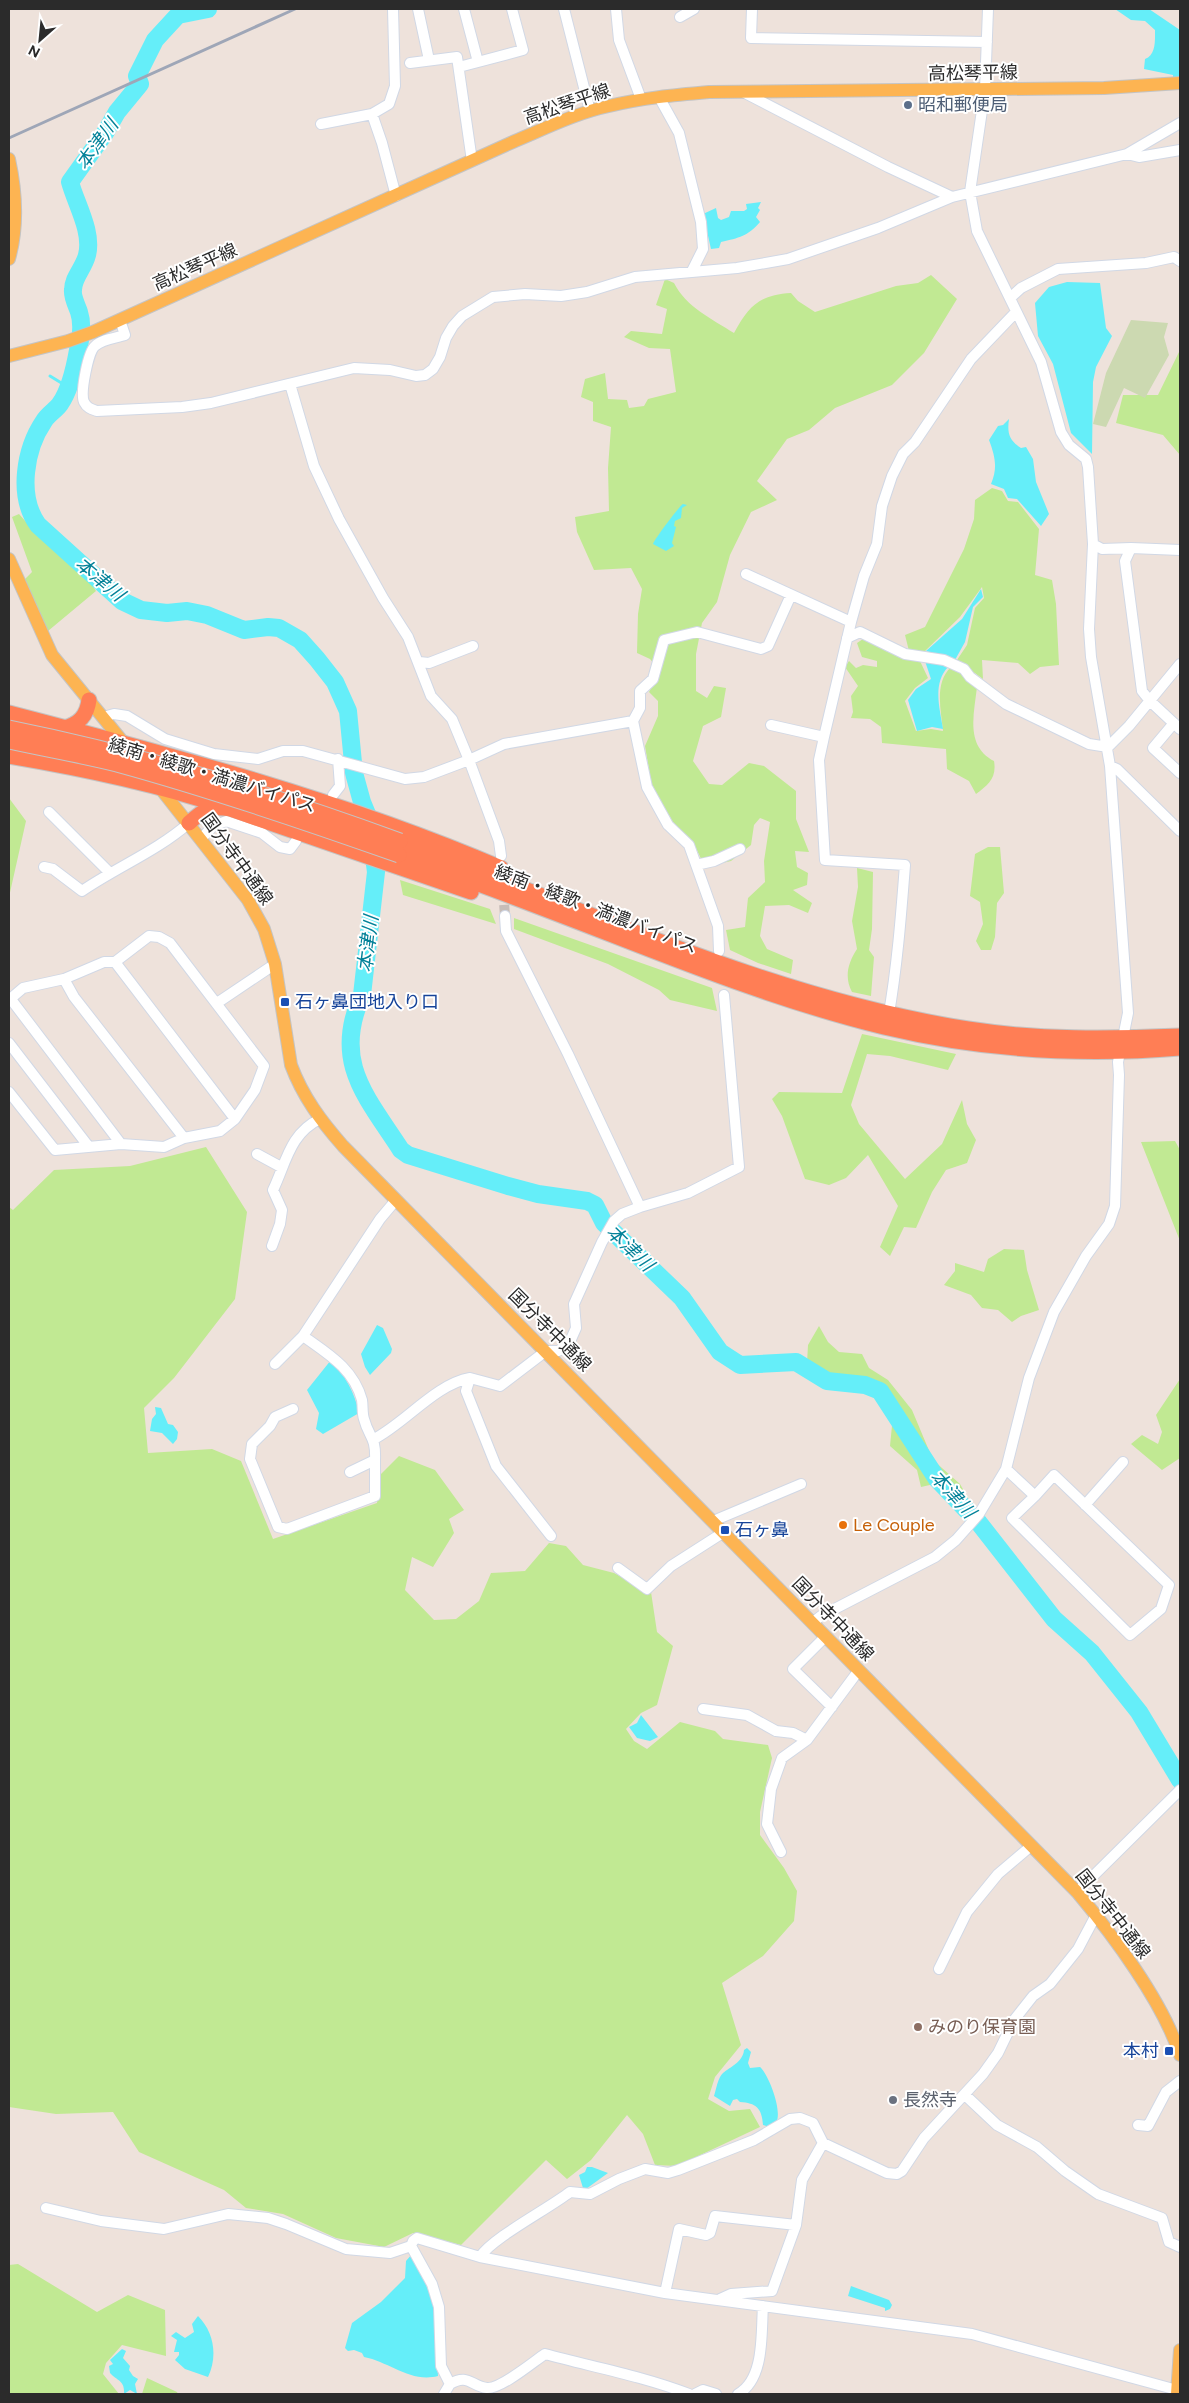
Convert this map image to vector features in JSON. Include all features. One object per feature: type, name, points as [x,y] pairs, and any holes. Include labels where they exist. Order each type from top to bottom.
[{"type":"highway","points":[[64,728],[74,726],[83,718],[89,700]]},
{"type":"highway","points":[[9,714],[205,765],[341,808],[400,848],[634,937]]},
{"type":"highway","name":"綾南・綾歌・満濃バイパス","points":[[9,728],[115,750],[270,796],[400,848],[634,937],[887,1021],[1122,1045],[1180,1048]]},
{"type":"highway","name":"綾南・綾歌・満濃バイパス","points":[[9,741],[115,764],[400,848]]},
{"type":"highway","points":[[9,756],[112,775],[159,787],[341,846],[400,848]]},
{"type":"highway","points":[[189,823],[207,808],[219,807],[230,809]]},
{"type":"highway","name":"綾南・綾歌・満濃バイパス","points":[[1122,1045],[1180,1036]]},
{"type":"main road","name":"高松琴平線","points":[[9,356],[68,341],[93,332],[396,196],[515,140],[590,111],[641,99],[709,92],[1104,88],[1180,84]]},
{"type":"main road","points":[[9,159],[15,206],[12,249],[9,259]]},
{"type":"main road","name":"国分寺中通線","points":[[9,559],[52,655],[189,823],[257,914],[270,945],[275,964],[291,1065],[305,1097],[320,1119],[396,1200],[1077,1892],[1096,1915],[1145,1987],[1168,2026],[1180,2055]]},
{"type":"main road","points":[[1177,2392],[1180,2350]]},
{"type":"street","points":[[321,124],[372,114],[389,104],[394,95],[393,9]]},
{"type":"street","points":[[418,9],[429,60]]},
{"type":"street","points":[[464,9],[478,62]]},
{"type":"street","points":[[459,67],[523,50],[512,9]]},
{"type":"street","points":[[564,9],[590,111]]},
{"type":"street","points":[[616,9],[619,40],[641,99]]},
{"type":"street","points":[[680,17],[694,9]]},
{"type":"street","points":[[752,9],[751,38],[987,42]]},
{"type":"street","points":[[812,1623],[821,1616],[935,1557],[971,1525],[1006,1469],[1029,1378],[1054,1312],[1067,1287],[1113,1215],[1118,1062],[1128,1013],[1108,746],[1091,657],[1089,629],[1093,544],[1092,514],[1086,459],[1069,445],[1061,432],[1044,370],[977,231],[970,192],[985,90],[988,9]]},
{"type":"street","points":[[410,63],[457,57],[472,161]]},
{"type":"street","points":[[743,92],[888,167],[952,197]]},
{"type":"street","points":[[659,97],[679,133],[683,156],[701,222],[703,249],[692,271]]},
{"type":"street","points":[[372,114],[396,196]]},
{"type":"street","points":[[120,320],[125,335],[99,343],[90,353],[82,393],[84,401],[89,408],[97,411],[182,407],[211,402],[354,368],[390,370],[416,376],[425,375],[433,369],[453,326],[462,316],[493,297],[525,294],[561,296],[587,292],[635,276],[737,268],[788,259],[828,247],[952,197],[1127,154],[1180,123]]},
{"type":"street","points":[[1127,154],[1139,157],[1180,150]]},
{"type":"street","points":[[1010,298],[1021,288],[1058,269],[1136,264],[1174,258],[1180,261]]},
{"type":"street","points":[[887,1021],[895,959],[900,939],[905,865],[826,860],[819,760],[851,622],[864,576],[877,544],[882,506],[903,454],[914,442],[971,360],[1016,312]]},
{"type":"street","points":[[290,384],[314,466],[339,519],[383,598],[408,637],[431,696],[452,719],[499,841],[501,856]]},
{"type":"street","points":[[1093,544],[1102,549],[1180,550]]},
{"type":"street","points":[[1131,548],[1125,561],[1142,690],[1150,701],[1177,726],[1153,748],[1180,773]]},
{"type":"street","points":[[746,574],[851,622]]},
{"type":"street","points":[[719,951],[718,926],[689,845],[668,825],[647,787],[633,720],[640,708],[640,691],[653,679],[664,640],[697,632],[761,649],[768,646],[791,595]]},
{"type":"street","points":[[847,638],[860,632],[905,654],[944,660],[964,668],[970,676],[1006,704],[1088,744],[1108,746]]},
{"type":"street","points":[[419,662],[429,663],[473,646]]},
{"type":"street","points":[[1108,746],[1150,701],[1180,664]]},
{"type":"street","points":[[104,717],[114,714],[127,716],[165,739],[214,754],[258,759],[283,751],[303,750],[406,778],[424,777],[504,744],[633,720]]},
{"type":"street","points":[[771,725],[824,737]]},
{"type":"street","points":[[332,794],[340,786],[340,760]]},
{"type":"street","points":[[1110,766],[1117,769],[1180,831]]},
{"type":"street","points":[[49,812],[109,872]]},
{"type":"street","points":[[201,839],[212,827],[226,821],[262,833],[280,847],[290,849],[296,841]]},
{"type":"street","points":[[44,867],[62,875],[82,891],[109,872],[163,844],[189,823]]},
{"type":"street","points":[[696,865],[714,861],[740,849]]},
{"type":"street","points":[[505,916],[506,931],[568,1054],[640,1207]]},
{"type":"street","points":[[9,1092],[55,1150],[121,1144],[164,1147],[184,1138],[220,1131],[235,1119],[255,1090],[264,1066],[217,1002],[170,943],[159,937],[149,936],[115,962],[104,962],[64,979],[23,988],[10,999],[121,1144]]},
{"type":"street","points":[[115,962],[235,1119]]},
{"type":"street","points":[[217,1002],[275,964]]},
{"type":"street","points":[[64,979],[74,997],[184,1138]]},
{"type":"street","points":[[374,1439],[389,1431],[452,1384],[470,1378],[500,1386],[546,1351],[558,1351],[568,1346],[576,1328],[574,1304],[602,1242],[614,1221],[622,1214],[640,1207],[688,1193],[739,1167],[724,994]]},
{"type":"street","points":[[9,1043],[89,1147]]},
{"type":"street","points":[[272,1246],[280,1224],[282,1210],[273,1190],[281,1167],[294,1141],[308,1125],[320,1119]]},
{"type":"street","points":[[257,1154],[281,1167]]},
{"type":"street","points":[[275,1364],[303,1336],[380,1219],[396,1200]]},
{"type":"street","points":[[293,1409],[275,1416],[270,1426],[252,1444],[250,1459],[278,1527],[287,1529],[375,1496],[374,1439],[364,1420],[362,1400],[353,1379],[342,1364],[303,1336]]},
{"type":"street","points":[[470,1378],[466,1391],[496,1466],[551,1536]]},
{"type":"street","points":[[350,1472],[375,1460]]},
{"type":"street","points":[[1085,1504],[1123,1462]]},
{"type":"street","points":[[1006,1469],[1035,1496]]},
{"type":"street","points":[[1054,1475],[1169,1585],[1161,1609],[1130,1635],[1012,1518],[1035,1496],[1054,1475]]},
{"type":"street","points":[[713,1521],[800,1484]]},
{"type":"street","points":[[618,1568],[647,1588],[671,1566],[724,1532]]},
{"type":"street","points":[[825,1637],[793,1669],[832,1707]]},
{"type":"street","points":[[781,1852],[767,1824],[771,1788],[782,1758],[807,1740],[859,1670]]},
{"type":"street","points":[[703,1709],[747,1715],[776,1731],[793,1733],[807,1740]]},
{"type":"street","points":[[1077,1892],[1180,1790]]},
{"type":"street","points":[[939,1969],[967,1912],[998,1874],[1031,1846]]},
{"type":"street","points":[[480,2258],[489,2246],[570,2192],[590,2194],[618,2179],[645,2169],[668,2173],[678,2170],[754,2140],[790,2119],[800,2118],[813,2123],[823,2143],[887,2173],[897,2174],[902,2171],[924,2138],[965,2095],[998,2053],[1014,2020],[1033,1996],[1050,1984],[1078,1949],[1096,1915]]},
{"type":"street","points":[[1138,2125],[1148,2126],[1166,2092],[1180,2081]]},
{"type":"street","points":[[965,2095],[997,2125],[1037,2148],[1065,2171],[1098,2194],[1162,2218],[1169,2242],[1180,2246]]},
{"type":"street","points":[[719,2300],[731,2294],[772,2291],[796,2226],[802,2180],[823,2143]]},
{"type":"street","points":[[46,2208],[101,2221],[164,2229],[228,2214],[268,2218],[346,2249],[390,2253],[412,2246]]},
{"type":"street","points":[[665,2293],[679,2229],[706,2235],[710,2234],[716,2216],[796,2226]]},
{"type":"street","points":[[450,2384],[441,2366],[439,2307],[432,2284],[412,2246],[412,2240],[417,2238],[480,2258],[665,2293],[972,2334],[1177,2392]]},
{"type":"street","points":[[738,2394],[747,2388],[755,2374],[759,2359],[763,2306]]},
{"type":"street","points":[[444,2394],[450,2384],[458,2380],[468,2380],[487,2388],[497,2386],[545,2354],[596,2368],[653,2380],[689,2394]]},
{"type":"street","points":[[695,2394],[703,2390],[716,2394]]},
{"type":"green space","points":[[931,275],[957,299],[924,353],[892,385],[835,408],[809,430],[787,439],[757,481],[777,500],[751,512],[730,555],[717,602],[702,623],[696,654],[696,691],[707,698],[714,686],[726,688],[721,717],[703,726],[693,761],[709,784],[722,785],[749,763],[764,766],[796,791],[796,819],[809,852],[795,851],[797,867],[808,873],[807,885],[793,890],[812,903],[808,913],[789,905],[765,906],[760,936],[767,949],[793,960],[791,974],[758,963],[730,950],[726,930],[745,927],[748,898],[765,882],[764,861],[770,822],[760,818],[754,825],[751,845],[731,861],[705,867],[694,844],[673,822],[652,787],[645,746],[658,716],[658,701],[649,692],[660,671],[650,659],[637,653],[638,614],[642,589],[631,568],[594,570],[577,532],[575,517],[609,511],[608,468],[611,427],[593,421],[593,402],[581,397],[585,379],[605,373],[608,399],[627,400],[629,408],[644,406],[648,399],[676,392],[670,349],[649,348],[624,337],[631,331],[662,334],[667,309],[656,305],[665,279],[674,283],[692,306],[734,333],[750,309],[763,299],[771,296],[791,293],[798,301],[815,312],[896,286],[918,283]]},
{"type":"green space","points":[[1131,320],[1168,323],[1164,337],[1169,355],[1145,398],[1124,388],[1106,427],[1093,424],[1106,373]]},
{"type":"green space","points":[[1180,350],[1180,455],[1163,435],[1116,423],[1123,395],[1158,395]]},
{"type":"green space","points":[[992,488],[1002,491],[1008,501],[1018,502],[1039,529],[1035,575],[1052,580],[1056,604],[1059,665],[1040,667],[1030,674],[1018,663],[982,660],[983,679],[957,660],[967,645],[975,608],[984,598],[982,587],[960,617],[923,653],[909,651],[905,635],[925,627],[964,549],[974,519],[975,500]]},
{"type":"green space","points":[[19,514],[35,532],[84,572],[96,591],[48,631],[25,579],[32,572],[12,517]]},
{"type":"green space","points":[[866,637],[920,661],[928,678],[915,688],[905,701],[916,731],[931,729],[943,731],[940,689],[946,673],[951,667],[963,674],[977,687],[973,718],[975,738],[985,755],[994,761],[995,767],[991,780],[976,794],[969,781],[947,769],[946,749],[882,743],[881,727],[870,719],[851,718],[853,712],[851,696],[858,686],[845,667],[849,661],[856,668],[863,665],[877,667],[877,661],[862,657],[857,643]]},
{"type":"green space","points":[[9,798],[26,821],[9,897]]},
{"type":"green space","points":[[988,847],[1000,847],[1004,893],[997,903],[995,937],[991,950],[981,950],[976,941],[983,924],[980,902],[970,896],[975,854]]},
{"type":"green space","points":[[857,868],[873,872],[872,929],[869,950],[874,957],[871,996],[852,992],[848,981],[849,965],[857,949],[852,921],[858,887]]},
{"type":"green space","points":[[400,880],[490,909],[496,924],[403,895]]},
{"type":"green space","points":[[514,918],[712,988],[717,1011],[670,1000],[659,990],[608,964],[514,929]]},
{"type":"green space","points":[[862,1034],[956,1054],[948,1070],[890,1056],[867,1054],[851,1105],[859,1124],[905,1179],[942,1144],[962,1100],[967,1124],[976,1140],[967,1163],[946,1170],[932,1192],[916,1228],[904,1227],[890,1256],[880,1247],[898,1206],[868,1155],[846,1178],[829,1185],[805,1179],[782,1116],[772,1099],[779,1092],[842,1093]]},
{"type":"green space","points":[[1175,1141],[1180,1150],[1180,1241],[1141,1142]]},
{"type":"green space","points":[[206,1147],[247,1212],[235,1299],[174,1378],[144,1408],[148,1453],[212,1449],[241,1461],[273,1539],[377,1503],[380,1475],[399,1456],[435,1470],[464,1510],[449,1519],[454,1533],[433,1567],[412,1557],[405,1590],[434,1620],[456,1619],[479,1601],[491,1573],[525,1571],[549,1543],[566,1546],[583,1565],[614,1573],[651,1592],[657,1632],[673,1646],[657,1705],[641,1713],[626,1729],[634,1741],[647,1749],[680,1722],[715,1731],[723,1739],[768,1745],[772,1758],[760,1812],[760,1835],[784,1868],[797,1891],[794,1921],[763,1956],[722,1983],[741,2045],[715,2077],[708,2099],[729,2111],[750,2109],[760,2127],[677,2166],[655,2165],[643,2134],[627,2115],[591,2160],[567,2179],[546,2160],[461,2245],[413,2233],[384,2247],[336,2238],[283,2214],[246,2208],[224,2190],[139,2152],[113,2112],[56,2114],[9,2107],[9,1207],[13,1210],[54,1170],[130,1166]]},
{"type":"green space","points":[[1004,1249],[1024,1250],[1027,1270],[1039,1310],[1021,1316],[1012,1322],[998,1310],[982,1308],[971,1295],[944,1285],[955,1271],[955,1263],[984,1272],[988,1259]]},
{"type":"green space","points":[[819,1326],[828,1342],[839,1352],[862,1354],[869,1368],[888,1380],[912,1410],[933,1460],[960,1484],[968,1498],[959,1501],[943,1482],[921,1487],[917,1470],[890,1446],[894,1405],[880,1389],[867,1383],[829,1378],[807,1363],[808,1345]]},
{"type":"green space","points":[[1180,1379],[1180,1458],[1162,1470],[1131,1444],[1142,1435],[1158,1444],[1162,1432],[1156,1415]]},
{"type":"green space","points":[[18,2264],[97,2312],[128,2295],[165,2310],[166,2356],[122,2345],[106,2363],[103,2374],[119,2394],[9,2394],[9,2265]]},
{"type":"green space","points":[[147,2378],[177,2392],[178,2394],[142,2394]]},
{"type":"water","points":[[1115,9],[1149,9],[1180,30],[1179,80],[1173,80],[1173,75],[1144,69],[1145,59],[1153,51],[1155,30],[1145,21],[1131,20]]},
{"type":"water","points":[[761,202],[758,208],[760,210],[756,217],[760,222],[756,227],[743,236],[721,242],[719,248],[711,249],[703,214],[716,208],[718,218],[721,220],[729,217],[731,211],[744,211],[747,209],[746,204]]},
{"type":"water","points":[[1067,282],[1100,283],[1106,328],[1112,336],[1096,367],[1093,382],[1092,454],[1071,433],[1053,364],[1038,336],[1035,303],[1049,287]]},
{"type":"water","points":[[1009,419],[1008,428],[1011,439],[1021,448],[1026,447],[1033,459],[1036,482],[1049,514],[1041,526],[1017,499],[1008,498],[1004,489],[991,484],[995,462],[989,440],[998,426],[1003,425]]},
{"type":"water","points":[[683,504],[687,505],[682,508],[681,518],[675,521],[674,526],[676,527],[672,543],[674,546],[666,551],[653,544],[667,523]]},
{"type":"water","points":[[981,589],[983,597],[973,607],[965,642],[955,660],[926,651],[962,619]]},
{"type":"water","points":[[925,661],[948,667],[940,681],[938,697],[943,729],[932,727],[917,731],[908,700],[916,689],[931,679]]},
{"type":"water","points":[[377,1325],[383,1328],[392,1349],[391,1353],[370,1375],[361,1354]]},
{"type":"water","points":[[331,1360],[349,1385],[359,1413],[323,1434],[316,1429],[319,1413],[307,1390]]},
{"type":"water","points":[[155,1407],[161,1408],[168,1424],[173,1425],[178,1432],[177,1439],[173,1444],[162,1433],[150,1431],[152,1419],[156,1414]]},
{"type":"water","points":[[641,1715],[658,1737],[650,1741],[637,1738],[629,1727],[637,1723]]},
{"type":"water","points":[[747,2048],[751,2052],[748,2063],[750,2068],[760,2067],[769,2081],[773,2092],[778,2114],[777,2122],[772,2126],[763,2125],[760,2111],[754,2105],[740,2102],[737,2099],[733,2100],[730,2106],[714,2096],[721,2075],[739,2061],[744,2050]]},
{"type":"water","points":[[587,2167],[608,2173],[586,2189],[583,2188],[579,2175],[585,2172]]},
{"type":"water","points":[[412,2254],[435,2308],[438,2376],[418,2377],[364,2357],[362,2353],[354,2350],[348,2351],[345,2348],[352,2323],[381,2302],[405,2278],[406,2261]]},
{"type":"water","points":[[851,2286],[889,2300],[892,2305],[890,2309],[885,2311],[885,2308],[848,2296]]},
{"type":"water","points":[[198,2316],[208,2329],[213,2345],[213,2361],[208,2377],[185,2369],[175,2360],[179,2355],[179,2352],[174,2352],[177,2340],[171,2336],[176,2332],[185,2338],[194,2332],[192,2324]]},
{"type":"water","points":[[122,2349],[126,2351],[123,2358],[130,2366],[129,2370],[138,2379],[135,2384],[137,2394],[130,2390],[124,2394],[122,2383],[110,2373],[109,2366],[113,2364],[110,2360]]},
{"type":"waterway","name":"本津川","points":[[208,9],[178,15],[155,40],[137,76],[140,84],[117,112],[105,133],[70,182],[88,237],[87,255],[73,285],[74,298],[80,317],[81,336],[74,371],[67,392],[60,404],[37,432],[28,459],[26,487],[31,513],[38,525],[122,601],[141,610],[167,613],[187,611],[207,615],[244,630],[268,627],[279,628],[300,640],[335,682],[348,711],[354,773],[369,819],[376,872],[362,995],[354,1019],[351,1040],[352,1059],[365,1095],[401,1150],[408,1155],[508,1186],[538,1194],[587,1201],[595,1205],[604,1223],[682,1298],[720,1352],[740,1365],[796,1362],[827,1381],[865,1385],[880,1391],[937,1479],[979,1523],[1054,1619],[1092,1653],[1139,1712],[1180,1780]]},
{"type":"waterway","points":[[50,376],[68,387]]},
{"type":"tunnel","points":[[503,890],[505,916]]},
{"type":"railway","points":[[9,138],[295,9]]},
{"type":"place","name":"昭和郵便局","points":[[908,105]]},
{"type":"place","name":"石ヶ鼻団地入り口","points":[[285,1002]]},
{"type":"place","name":"Le Couple","points":[[843,1525]]},
{"type":"place","name":"石ヶ鼻","points":[[725,1530]]},
{"type":"place","name":"みのり保育園","points":[[918,2027]]},
{"type":"place","name":"本村","points":[[1169,2051]]},
{"type":"place","name":"長然寺","points":[[893,2100]]}]
